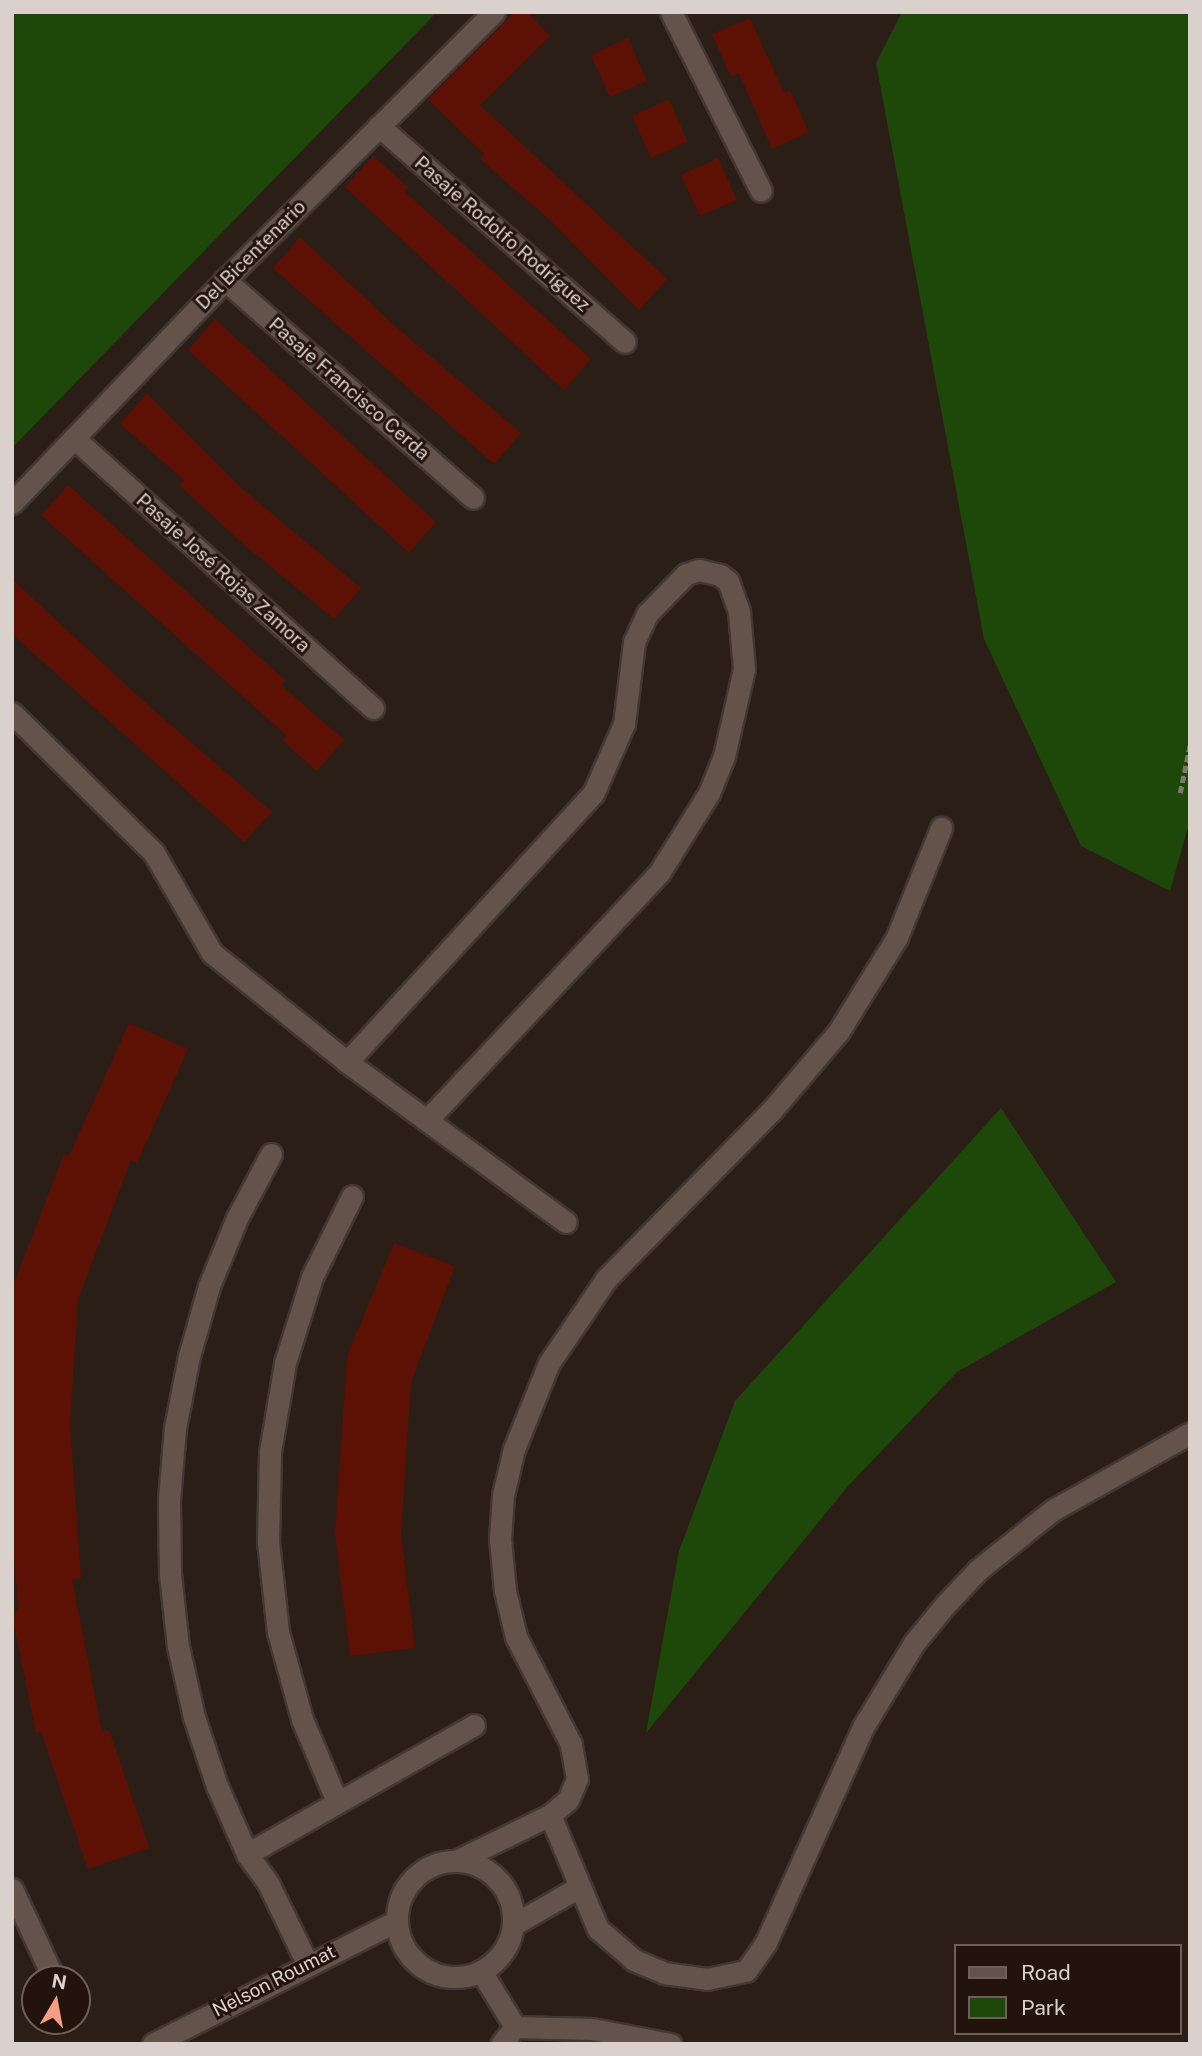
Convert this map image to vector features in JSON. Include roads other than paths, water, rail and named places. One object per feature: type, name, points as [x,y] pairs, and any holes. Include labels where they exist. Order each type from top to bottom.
[{"type":"street","name":"Del Bicentenario","points":[[12,503],[225,280],[494,12]]},
{"type":"street","points":[[671,12],[761,191]]},
{"type":"street","name":"Pasaje Rodolfo Rodríguez","points":[[379,126],[625,342]]},
{"type":"street","name":"Pasaje Francisco Cerda","points":[[225,280],[473,498]]},
{"type":"street","name":"Pasaje José Rojas Zamora","points":[[74,438],[373,708]]},
{"type":"street","points":[[347,1062],[593,794],[624,724],[634,642],[647,614],[686,574],[699,570],[720,575],[728,582],[739,612],[744,668],[724,756],[709,793],[659,873],[426,1120]]},
{"type":"street","points":[[12,713],[154,853],[212,953],[347,1062],[566,1222]]},
{"type":"street","points":[[579,1887],[513,1926],[496,1960],[481,1971],[462,1977],[425,1969],[400,1940],[396,1921],[407,1885],[438,1864],[456,1861],[550,1815],[575,1789],[577,1768],[556,1712],[516,1637],[505,1591],[500,1539],[503,1495],[530,1406],[575,1320],[606,1279],[772,1110],[839,1031],[897,937],[941,828]]},
{"type":"street","points":[[271,1154],[237,1218],[206,1297],[175,1428],[169,1500],[174,1610],[194,1717],[247,1854],[268,1883],[307,1963]]},
{"type":"street","points":[[337,1802],[302,1719],[278,1632],[268,1542],[270,1452],[285,1363],[312,1277],[352,1196]]},
{"type":"street","points":[[550,1815],[598,1929],[634,1960],[664,1973],[708,1979],[746,1970],[766,1942],[869,1716],[914,1643],[945,1605],[978,1570],[1053,1510],[1190,1433]]},
{"type":"street","points":[[247,1854],[474,1725]]},
{"type":"street","points":[[456,1861],[475,1865],[504,1888],[513,1926]]},
{"type":"street","points":[[12,1889],[47,1965]]},
{"type":"street","name":"Nelson Roumat","points":[[153,2044],[307,1963],[396,1921]]},
{"type":"street","points":[[481,1971],[514,2026]]},
{"type":"street","points":[[501,2044],[514,2026]]},
{"type":"street","points":[[514,2026],[592,2029],[671,2044]]}]
